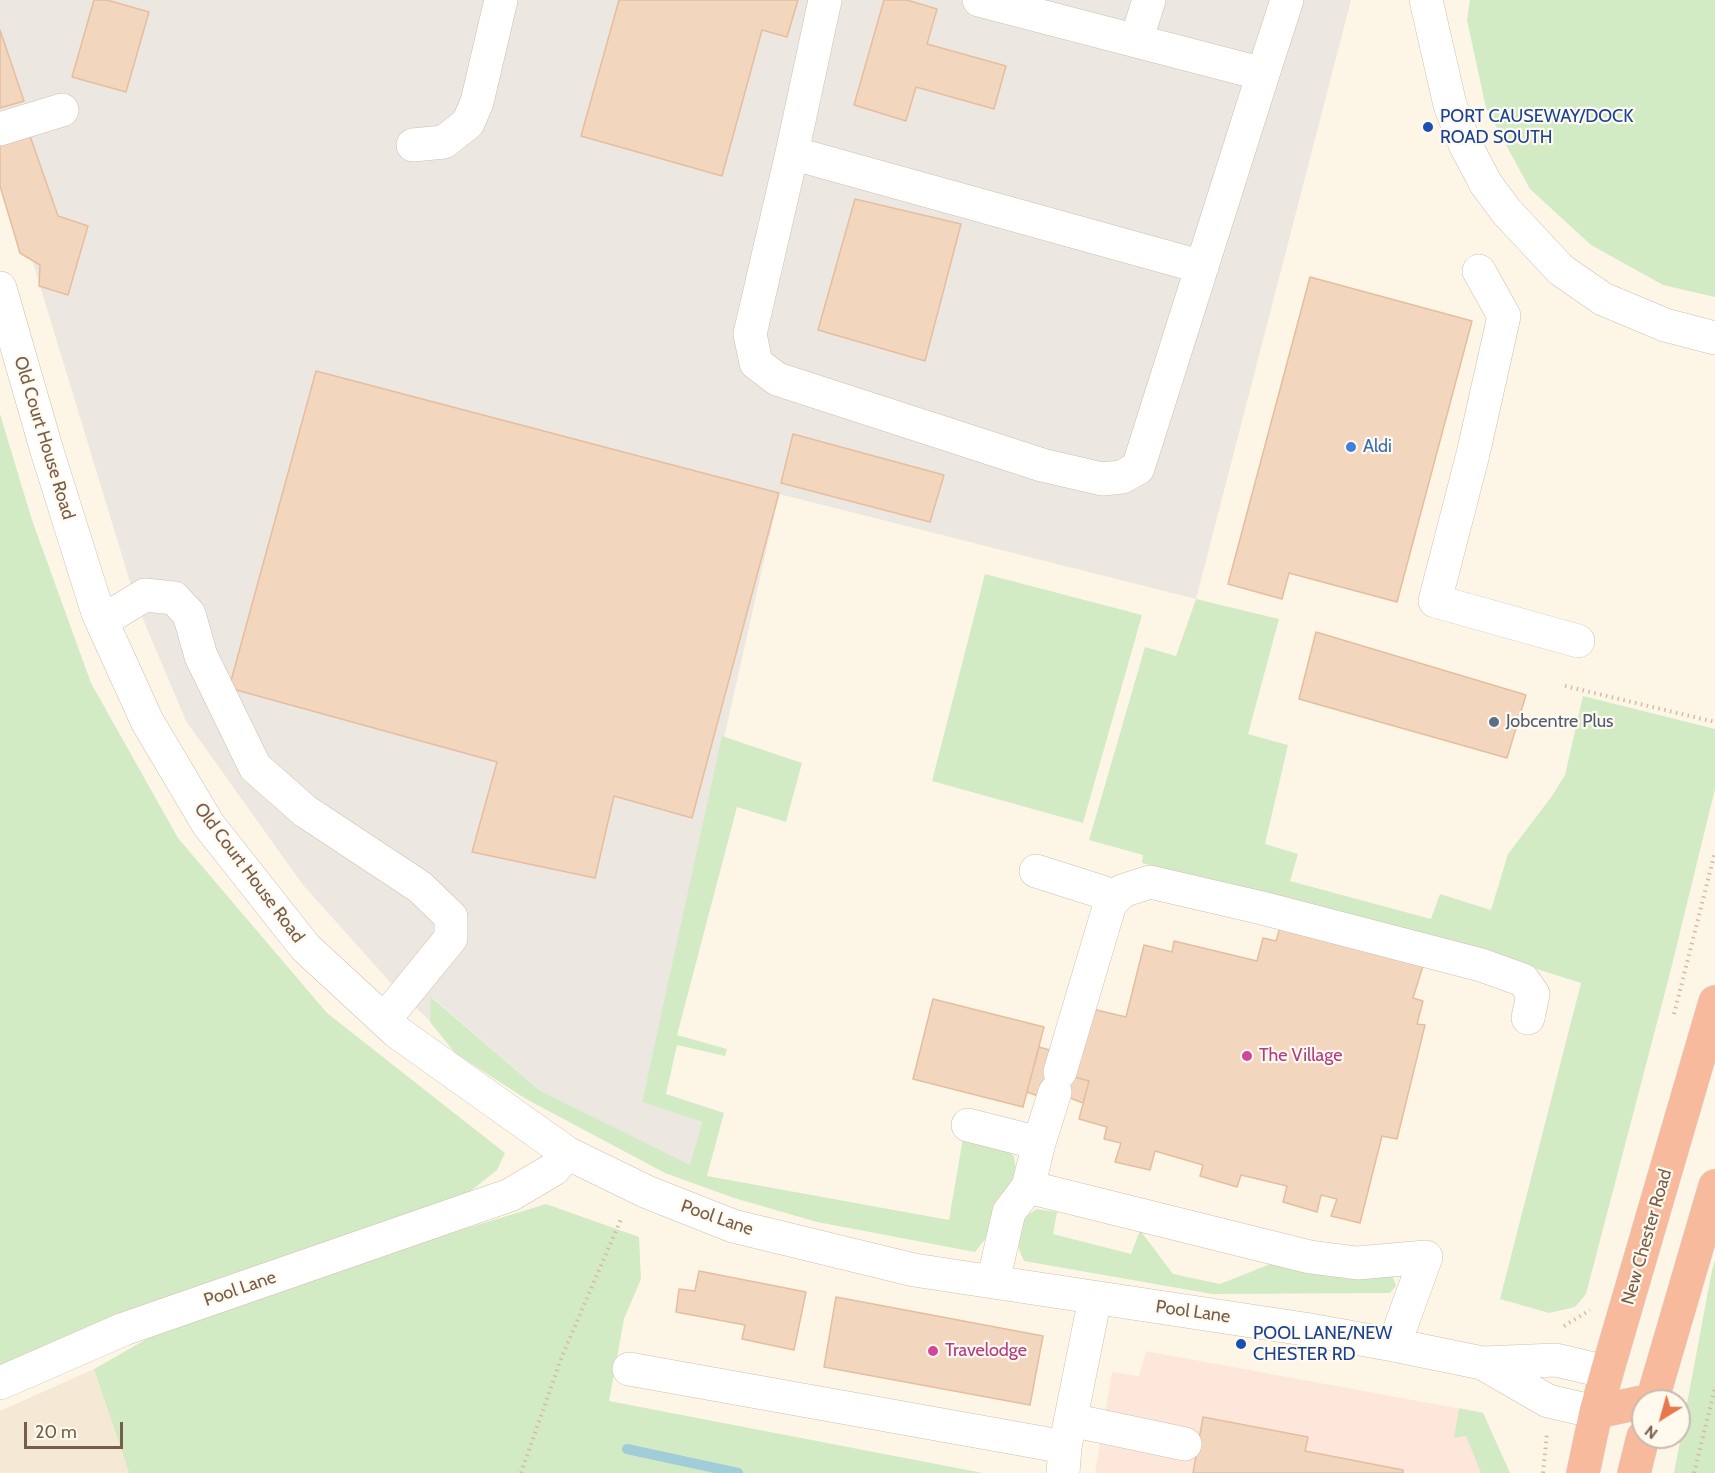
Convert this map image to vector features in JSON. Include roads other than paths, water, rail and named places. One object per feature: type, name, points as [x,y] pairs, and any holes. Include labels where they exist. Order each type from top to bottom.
[{"type":"highway","name":"New Chester Road","points":[[1583,1473],[1607,1372],[1715,1002]]},
{"type":"highway","points":[[1653,1389],[1715,1186]]},
{"type":"highway","points":[[1607,1372],[1632,1389]]},
{"type":"highway","points":[[1596,1412],[1631,1405]]},
{"type":"highway","points":[[1634,1473],[1640,1449]]},
{"type":"street","points":[[413,145],[444,142],[468,123],[477,102],[501,0]]},
{"type":"street","points":[[825,0],[750,334],[756,363],[777,379],[1042,465],[1102,479],[1122,477],[1138,468],[1287,0]]},
{"type":"street","points":[[979,0],[1263,74]]},
{"type":"street","points":[[1136,40],[1149,0]]},
{"type":"street","points":[[1426,0],[1450,105],[1486,184],[1506,211],[1561,270],[1603,299],[1665,325],[1715,338]]},
{"type":"street","points":[[0,129],[62,111]]},
{"type":"street","points":[[792,153],[1202,267]]},
{"type":"street","points":[[1479,271],[1504,316],[1473,454],[1435,601],[1578,641]]},
{"type":"street","name":"Old Court House Road","points":[[0,288],[47,451],[98,613],[147,721],[208,824],[305,947],[384,1020],[567,1153]]},
{"type":"street","points":[[102,621],[145,595],[174,598],[189,614],[201,656],[255,767],[305,811],[420,887],[451,917],[451,938],[384,1020]]},
{"type":"street","points":[[1036,871],[1102,892],[1110,904]]},
{"type":"street","points":[[993,1282],[1010,1212],[1028,1187],[1110,904],[1122,891],[1150,882],[1262,908],[1481,965],[1523,980],[1533,994],[1528,1018]]},
{"type":"street","points":[[968,1125],[1039,1143]]},
{"type":"street","name":"Pool Lane","points":[[0,1383],[124,1329],[510,1195],[554,1169],[567,1153],[634,1186],[733,1226],[914,1270],[1304,1329],[1482,1363],[1556,1360],[1607,1372]]},
{"type":"street","points":[[1028,1187],[1310,1257],[1357,1263],[1426,1257],[1394,1345]]},
{"type":"street","points":[[1066,1447],[1095,1298]]},
{"type":"street","name":"Pool Lane","points":[[1482,1363],[1548,1401],[1596,1412]]},
{"type":"street","points":[[630,1369],[1066,1447],[1185,1444]]},
{"type":"waterway","points":[[627,1449],[738,1473]]},
{"type":"place","name":"PORT CAUSEWAY/DOCK ROAD SOUTH","points":[[1428,127]]},
{"type":"place","name":"Aldi","points":[[1351,447]]},
{"type":"place","name":"Jobcentre Plus","points":[[1494,722]]},
{"type":"place","name":"The Village","points":[[1247,1056]]},
{"type":"place","name":"POOL LANE/NEW CHESTER RD","points":[[1241,1344]]},
{"type":"place","name":"Travelodge","points":[[933,1351]]}]
